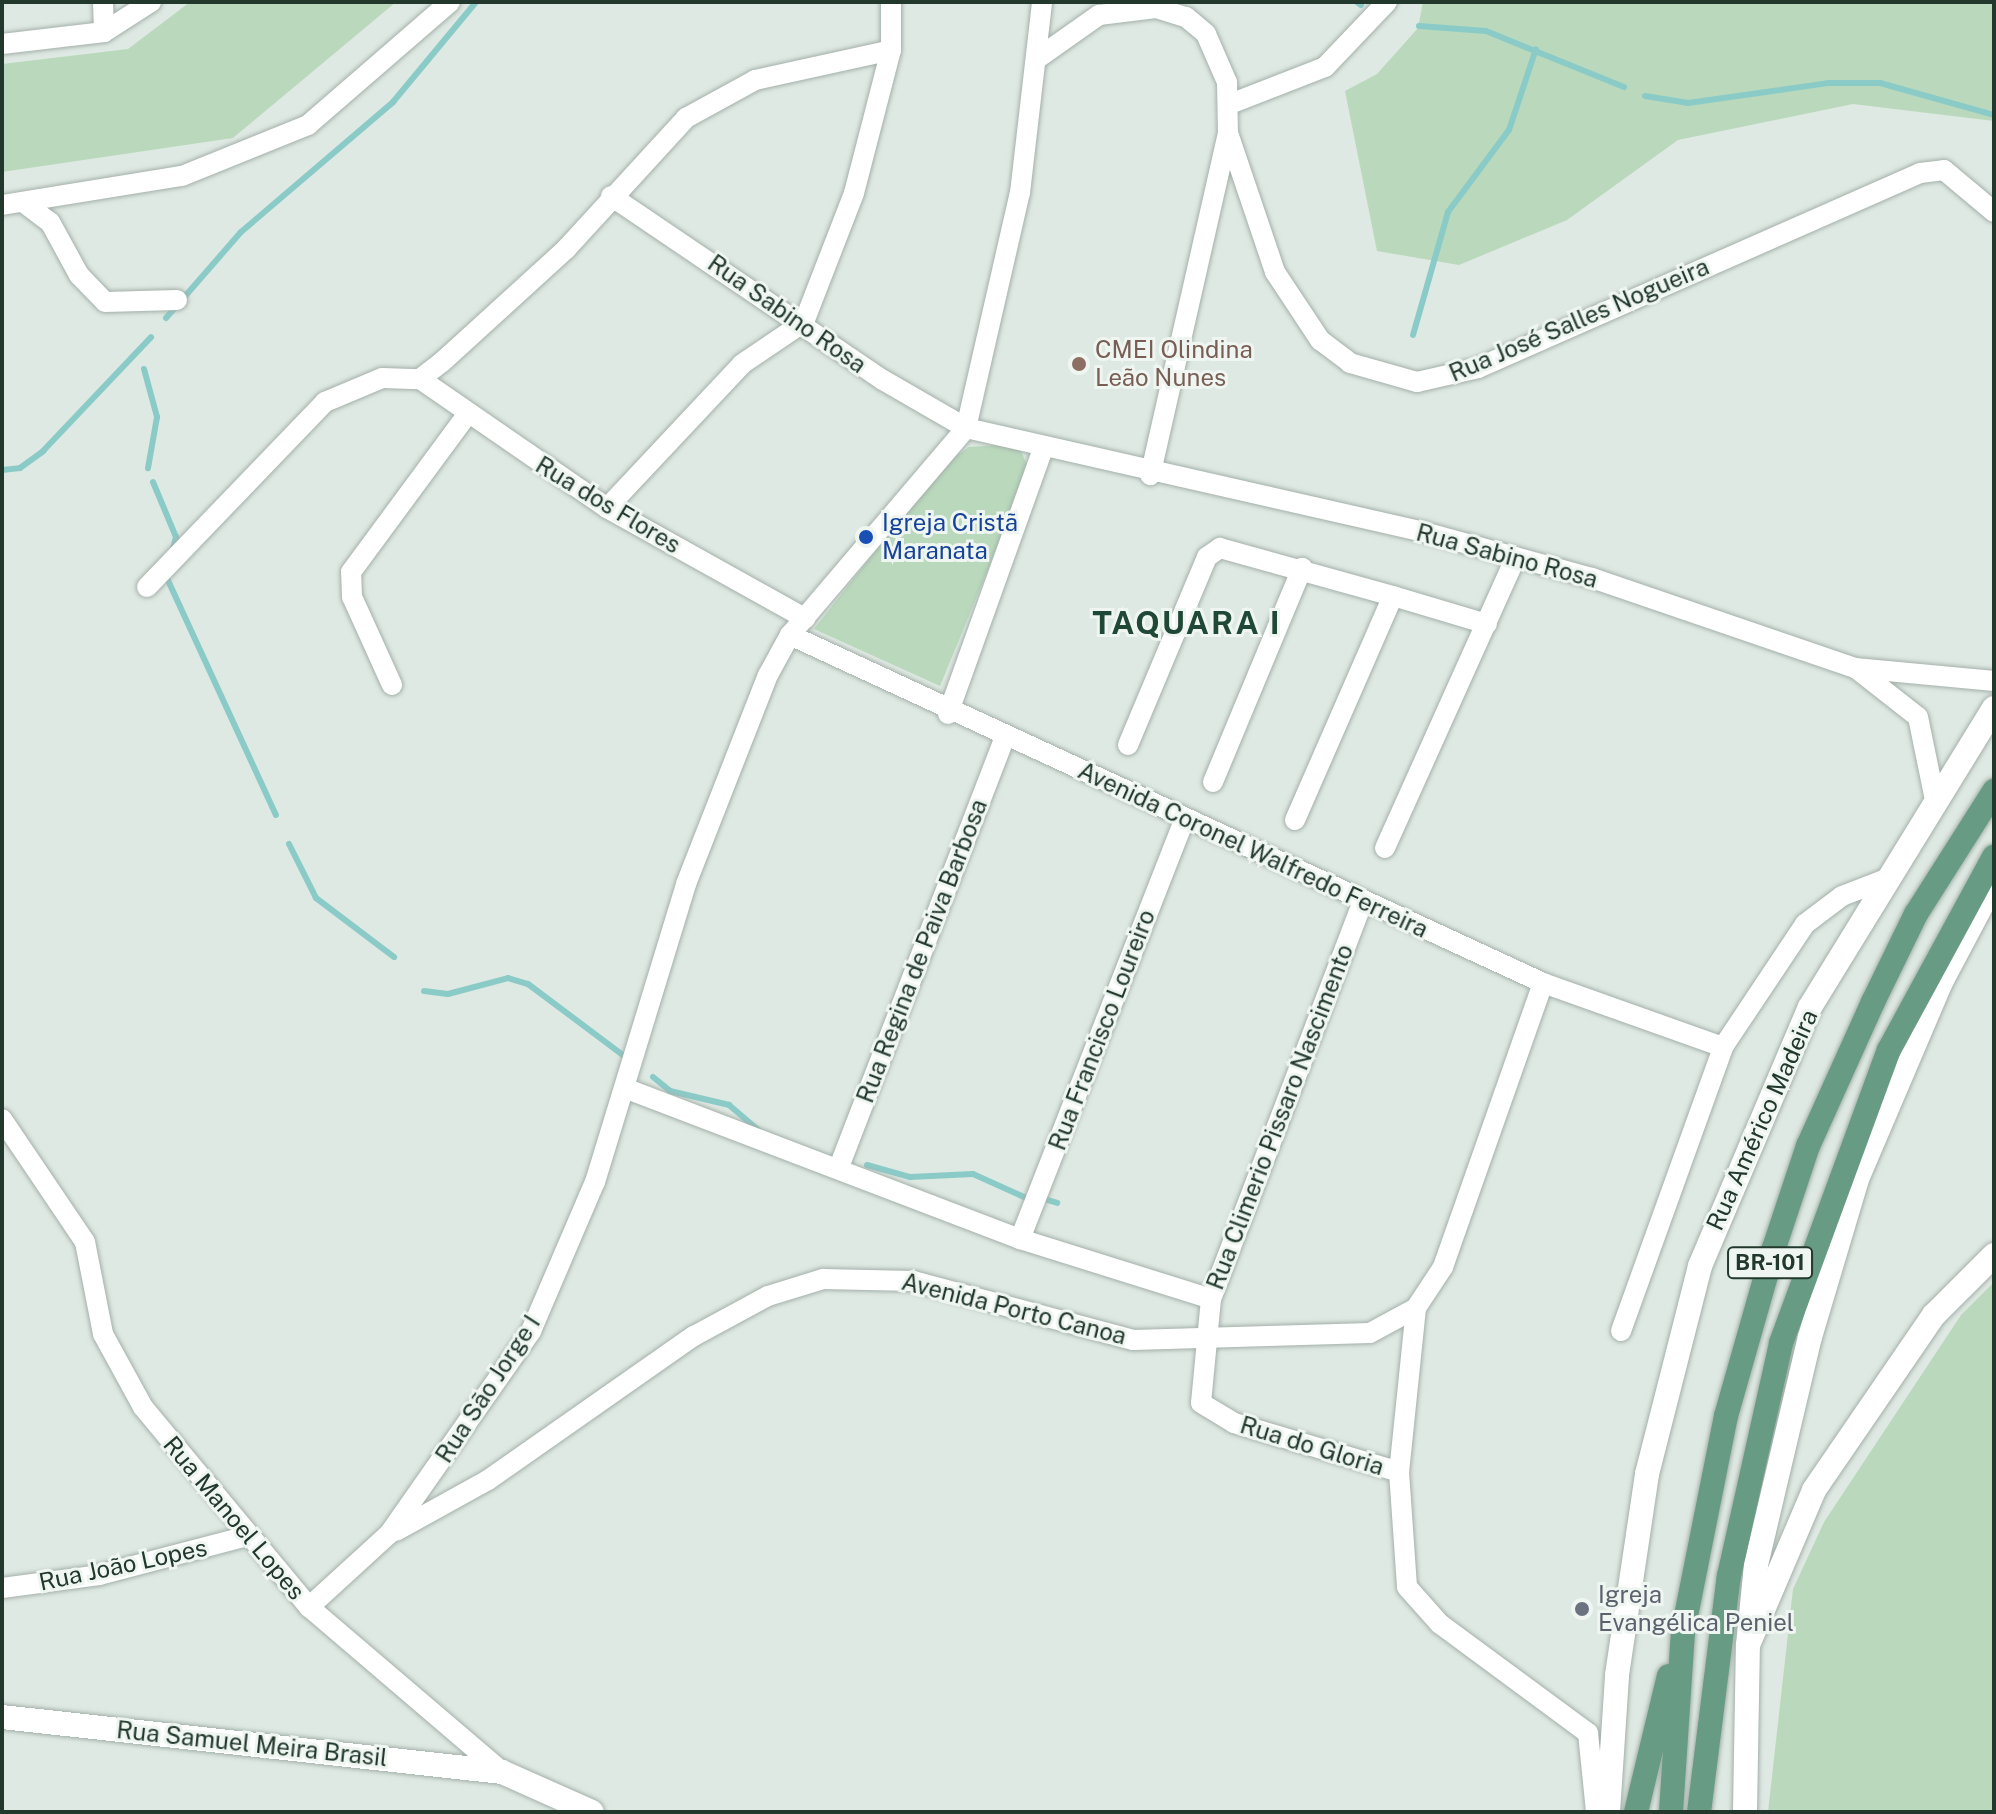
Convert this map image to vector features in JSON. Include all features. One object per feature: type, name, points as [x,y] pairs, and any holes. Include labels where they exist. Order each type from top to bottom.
[{"type":"main road","name":"BR-101","points":[[1671,1812],[1683,1631],[1726,1416],[1808,1146],[1916,914],[1994,791]]},
{"type":"main road","name":"BR-101","points":[[1699,1812],[1729,1576],[1781,1343],[1889,1050],[1994,857]]},
{"type":"main road","points":[[1636,1812],[1683,1631]]},
{"type":"street","points":[[103,2],[104,32]]},
{"type":"street","points":[[2,44],[104,32],[151,2]]},
{"type":"street","points":[[12,204],[182,176],[308,125],[450,2]]},
{"type":"street","points":[[607,508],[742,364],[804,322],[838,241],[891,50],[891,2]]},
{"type":"street","points":[[966,428],[1020,193],[1038,58],[1042,2]]},
{"type":"street","points":[[1230,104],[1325,67],[1387,2]]},
{"type":"street","points":[[1038,58],[1099,15],[1156,8],[1186,17],[1206,34],[1230,104],[1228,133],[1150,475]]},
{"type":"street","points":[[147,587],[325,402],[382,378],[420,379],[566,249],[643,158],[715,98],[803,65],[891,50]]},
{"type":"street","name":"Rua José Salles Nogueira","points":[[1228,133],[1275,272],[1320,340],[1350,363],[1417,382],[1478,368],[1920,173],[1944,170],[1994,212]]},
{"type":"street","name":"Rua Sabino Rosa","points":[[611,196],[804,322],[883,380],[966,428],[1150,475],[1516,557],[1855,668],[1994,681]]},
{"type":"street","points":[[12,204],[50,222],[79,275],[105,302],[177,300]]},
{"type":"street","name":"Rua dos Flores","points":[[420,379],[466,416],[607,508],[805,618]]},
{"type":"street","points":[[392,685],[352,597],[351,572],[466,416]]},
{"type":"street","name":"Rua São Jorge I","points":[[309,1607],[389,1534],[531,1331],[627,1089],[686,884],[743,733],[790,635],[966,428]]},
{"type":"street","points":[[948,714],[1043,448]]},
{"type":"street","points":[[1128,745],[1207,557],[1229,545],[1487,624]]},
{"type":"street","points":[[1385,848],[1516,557]]},
{"type":"street","points":[[1213,782],[1302,568]]},
{"type":"street","points":[[1295,820],[1393,596]]},
{"type":"street","name":"Avenida Coronel Walfredo Ferreira","points":[[790,635],[948,714],[1005,736],[1543,983],[1723,1047]]},
{"type":"street","name":"Rua Sabino Rosa","points":[[1855,668],[1918,717],[1934,795]]},
{"type":"street","name":"Rua Américo Madeira","points":[[1608,1812],[1617,1675],[1647,1474],[1700,1266],[1770,1089],[1884,880],[1934,795],[1994,708]]},
{"type":"street","name":"Rua Regina de Paiva Barbosa","points":[[839,1167],[1005,736]]},
{"type":"street","name":"Rua Francisco Loureiro","points":[[1020,1239],[1184,820]]},
{"type":"street","points":[[1621,1331],[1723,1047],[1805,924],[1842,896],[1884,880]]},
{"type":"street","points":[[1745,1812],[1748,1645],[1756,1565],[1810,1337],[1857,1179],[1941,982],[1994,882]]},
{"type":"street","name":"Rua Climerio Pissaro Nascimento","points":[[1209,1336],[1211,1299],[1363,901]]},
{"type":"street","points":[[1543,983],[1459,1233],[1416,1308],[1399,1472],[1407,1587],[1440,1624],[1588,1733],[1596,1812]]},
{"type":"street","points":[[627,1089],[839,1167],[1020,1239],[1211,1299]]},
{"type":"street","name":"Rua Manoel Lopes","points":[[2,1119],[85,1242],[118,1369],[244,1537],[309,1607],[502,1772],[592,1812]]},
{"type":"street","points":[[1748,1645],[1814,1490],[1934,1315],[1994,1255]]},
{"type":"street","name":"Avenida Porto Canoa","points":[[389,1534],[488,1480],[694,1336],[768,1296],[823,1279],[913,1281],[1133,1340],[1209,1336],[1352,1337],[1416,1308]]},
{"type":"street","name":"Rua do Gloria","points":[[1209,1336],[1201,1403],[1234,1423],[1399,1472]]},
{"type":"street","name":"Rua João Lopes","points":[[2,1588],[99,1575],[244,1537]]},
{"type":"street","name":"Rua Samuel Meira Brasil","points":[[2,1717],[502,1772]]},
{"type":"green space","points":[[190,2],[396,2],[233,138],[2,172],[2,64],[128,49]]},
{"type":"green space","points":[[1423,2],[1994,2],[1994,121],[1853,104],[1678,140],[1567,220],[1459,265],[1377,251],[1345,91],[1377,74],[1418,28]]},
{"type":"green space","points":[[999,445],[1021,451],[1029,470],[940,686],[814,629],[944,464],[969,447]]},
{"type":"green space","points":[[1994,1282],[1994,1812],[1768,1812],[1793,1589],[1824,1522],[1961,1315]]},
{"type":"waterway","points":[[166,318],[241,232],[393,102],[476,2]]},
{"type":"waterway","points":[[1357,2],[1361,5]]},
{"type":"waterway","points":[[1419,26],[1486,31],[1624,87]]},
{"type":"waterway","points":[[1413,335],[1448,212],[1509,130],[1536,49]]},
{"type":"waterway","points":[[1645,96],[1688,103],[1828,83],[1880,83],[1994,115]]},
{"type":"waterway","points":[[2,470],[20,468],[43,451],[151,337]]},
{"type":"waterway","points":[[144,369],[157,417],[148,468]]},
{"type":"waterway","points":[[153,482],[176,537],[173,549]]},
{"type":"waterway","points":[[166,576],[276,815]]},
{"type":"waterway","points":[[289,844],[316,898],[394,957]]},
{"type":"waterway","points":[[424,991],[448,994],[508,978],[528,984],[627,1058]]},
{"type":"waterway","points":[[653,1077],[670,1091],[729,1105],[763,1134]]},
{"type":"waterway","points":[[867,1165],[910,1177],[973,1174],[1024,1197]]},
{"type":"waterway","points":[[1041,1198],[1057,1203]]},
{"type":"place","name":"CMEI Olindina Leão Nunes","points":[[1079,364]]},
{"type":"place","name":"Igreja Cristã Maranata","points":[[866,537]]},
{"type":"place","name":"Igreja Evangélica Peniel","points":[[1582,1609]]},
{"type":"district","name":"TAQUARA I","points":[[1187,623]]}]
